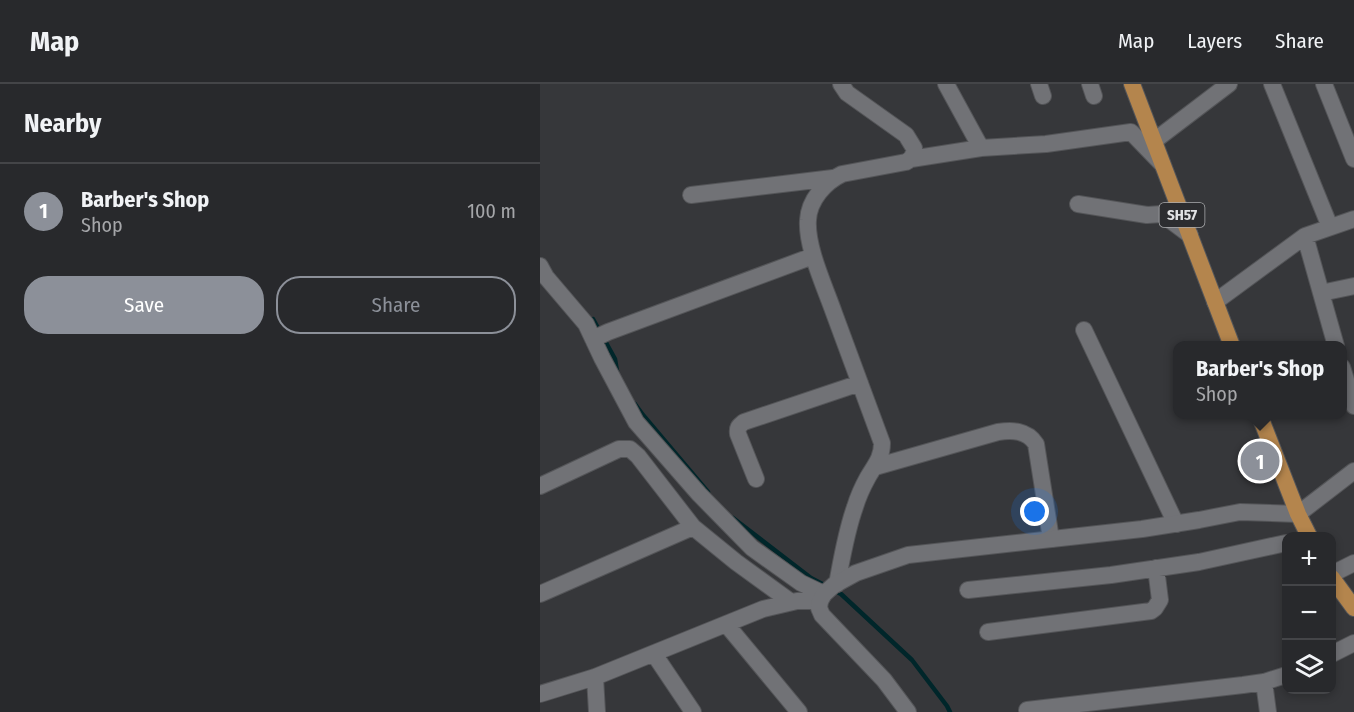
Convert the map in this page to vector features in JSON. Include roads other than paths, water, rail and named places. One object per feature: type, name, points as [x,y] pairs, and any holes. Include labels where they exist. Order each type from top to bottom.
[{"type":"main road","name":"SH57","points":[[1132,84],[1230,341]]},
{"type":"main road","points":[[1261,419],[1307,532]]},
{"type":"main road","points":[[1336,582],[1354,608]]},
{"type":"street","points":[[841,84],[847,93],[906,135],[914,148],[911,159]]},
{"type":"street","points":[[946,84],[981,148]]},
{"type":"street","points":[[1154,141],[1229,84]]},
{"type":"street","points":[[1272,84],[1330,227]]},
{"type":"street","points":[[1324,84],[1354,159]]},
{"type":"street","points":[[692,195],[833,178],[911,159],[981,148],[1046,144],[1131,132],[1162,164]]},
{"type":"street","points":[[833,178],[812,204],[807,223],[813,256],[882,443],[882,452],[855,505],[844,546],[828,591],[819,608],[822,615],[884,680],[908,712]]},
{"type":"street","points":[[1078,204],[1147,215],[1162,214],[1190,235]]},
{"type":"street","points":[[1215,302],[1305,236],[1354,219]]},
{"type":"street","points":[[1305,236],[1335,341]]},
{"type":"street","points":[[600,336],[813,256]]},
{"type":"street","points":[[542,272],[586,324],[600,336],[636,422],[699,494],[752,548],[801,583],[828,591]]},
{"type":"street","points":[[1321,293],[1354,286]]},
{"type":"street","points":[[1084,330],[1176,524]]},
{"type":"street","points":[[756,479],[738,434],[739,425],[860,383]]},
{"type":"street","points":[[1347,383],[1354,406]]},
{"type":"street","points":[[875,467],[998,432],[1010,430],[1021,432],[1032,437],[1036,444],[1051,539]]},
{"type":"street","points":[[540,486],[619,449],[630,449],[638,456],[693,527],[790,602]]},
{"type":"street","points":[[540,694],[595,677],[763,609],[828,591],[856,573],[908,555],[1176,524],[1240,512],[1298,514],[1354,471]]},
{"type":"street","points":[[540,594],[693,527]]},
{"type":"street","points":[[968,590],[1111,575],[1198,562],[1282,544]]},
{"type":"street","points":[[1336,574],[1354,563]]},
{"type":"street","points":[[988,632],[1151,611],[1161,600],[1156,568]]},
{"type":"street","points":[[726,624],[799,712]]},
{"type":"street","points":[[1336,652],[1354,643]]},
{"type":"street","points":[[654,654],[693,712]]},
{"type":"street","points":[[1027,710],[1243,685],[1282,676]]},
{"type":"street","points":[[595,677],[597,712]]},
{"type":"street","points":[[1263,682],[1268,712]]},
{"type":"waterway","points":[[593,319],[615,359],[617,371]]},
{"type":"waterway","points":[[635,404],[708,492]]},
{"type":"waterway","points":[[733,518],[811,578],[828,587]]},
{"type":"waterway","points":[[835,591],[912,660],[950,712]]},
{"type":"place","name":"Barber's Shop","points":[[1260,461]]}]
